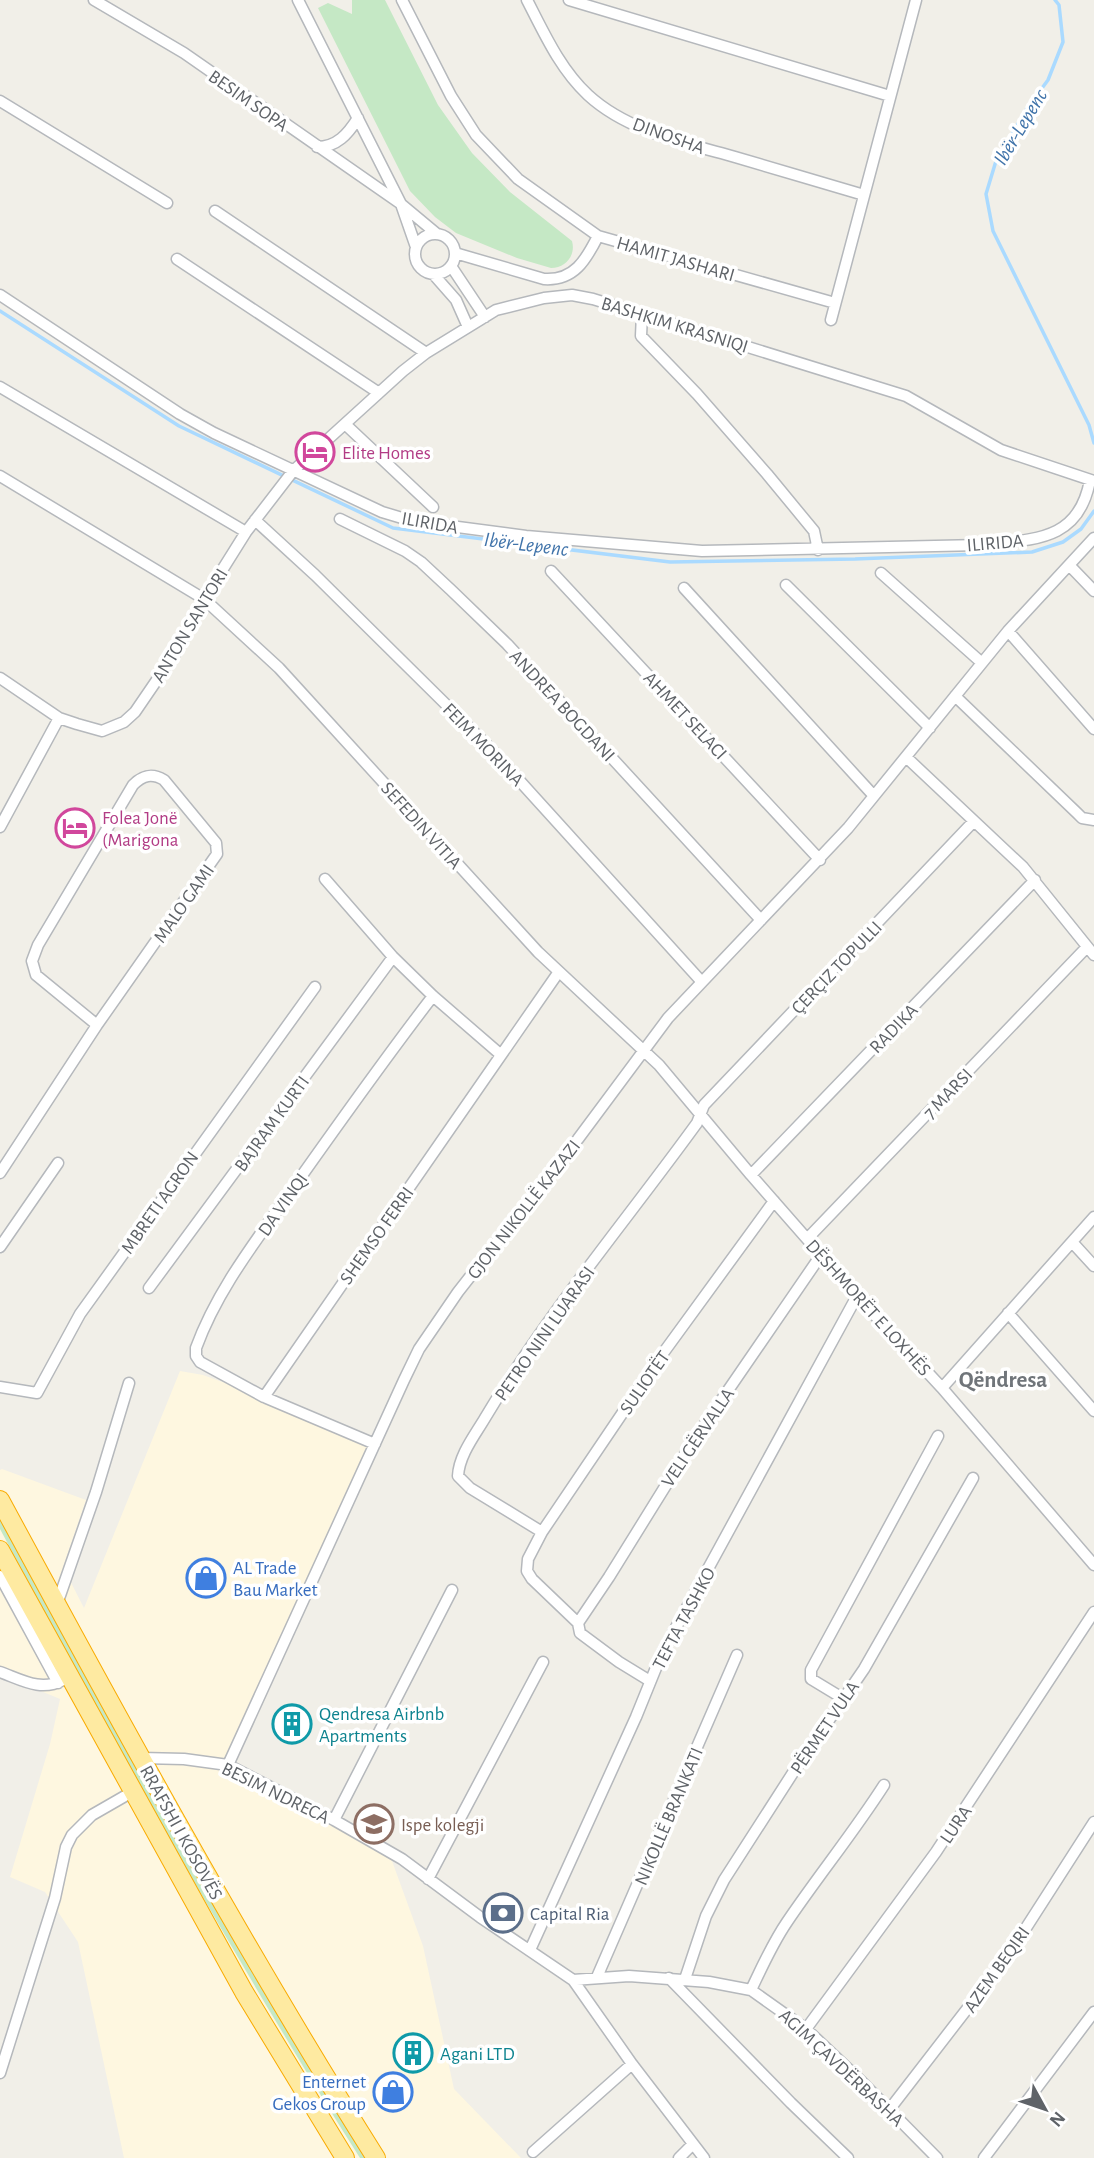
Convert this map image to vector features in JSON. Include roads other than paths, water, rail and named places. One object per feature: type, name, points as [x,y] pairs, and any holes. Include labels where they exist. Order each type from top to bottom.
[{"type":"highway","name":"RRAFSHI I KOSOVËS","points":[[0,1500],[279,2002],[376,2158]]},
{"type":"highway","name":"RRAFSHI I KOSOVËS","points":[[0,1550],[64,1679],[341,2156]]},
{"type":"street","name":"BESIM SOPA","points":[[94,0],[184,53],[401,204],[437,234],[450,240],[455,253]]},
{"type":"street","points":[[288,0],[306,15]]},
{"type":"street","name":"BESIM SOPA","points":[[298,0],[401,204],[416,247],[414,253],[418,265],[422,270],[434,275],[456,300],[468,327]]},
{"type":"street","points":[[402,0],[451,96],[476,135],[518,179],[598,236]]},
{"type":"street","name":"DINOSHA","points":[[527,0],[555,53],[573,79],[589,96],[612,112],[645,130],[864,195]]},
{"type":"street","points":[[569,0],[890,96]]},
{"type":"street","points":[[831,320],[916,0]]},
{"type":"street","points":[[0,101],[167,203]]},
{"type":"street","points":[[317,147],[326,147],[344,137],[358,118]]},
{"type":"street","points":[[215,211],[426,353]]},
{"type":"street","points":[[416,247],[424,237],[437,234]]},
{"type":"street","name":"HAMIT JASHARI","points":[[455,253],[553,280],[569,275],[582,265],[598,236],[835,303]]},
{"type":"street","points":[[434,275],[451,266],[455,253]]},
{"type":"street","points":[[177,259],[379,393]]},
{"type":"street","points":[[451,266],[485,317]]},
{"type":"street","name":"ILIRIDA","points":[[0,295],[180,414],[214,433],[382,512],[412,521],[702,551],[981,545],[1048,536],[1062,529],[1080,511],[1092,480]]},
{"type":"street","name":"BASHKIM KRASNIQI","points":[[293,471],[426,353],[496,310],[544,298],[572,295],[906,396],[1002,450],[1092,480]]},
{"type":"street","points":[[642,314],[641,336],[697,394],[767,474],[814,531],[818,550]]},
{"type":"street","points":[[0,387],[246,532]]},
{"type":"street","points":[[346,425],[433,507]]},
{"type":"street","name":"ANTON SANTORI","points":[[0,678],[59,718],[102,731],[124,722],[135,712],[176,652],[204,599],[246,532],[293,471]]},
{"type":"street","name":"SEFEDIN VITIA","points":[[0,476],[204,599],[279,668],[558,973],[643,1049]]},
{"type":"street","name":"ANDREA BOGDANI","points":[[340,519],[405,551],[451,590],[507,644],[761,920]]},
{"type":"street","name":"FEIM MORINA","points":[[255,520],[325,584],[489,747],[701,981]]},
{"type":"street","name":"GJON NIKOLLË KAZAZI","points":[[228,1765],[419,1349],[436,1322],[578,1139],[643,1049],[701,981],[820,860],[1008,631],[1094,538]]},
{"type":"street","points":[[1069,565],[1094,591]]},
{"type":"street","name":"AHMET SELACI","points":[[551,571],[820,860]]},
{"type":"street","points":[[881,573],[982,663]]},
{"type":"street","points":[[786,585],[930,728]]},
{"type":"street","points":[[684,588],[874,796]]},
{"type":"street","points":[[1008,631],[1094,729]]},
{"type":"street","points":[[956,696],[1082,818],[1094,820]]},
{"type":"street","points":[[0,827],[59,718]]},
{"type":"street","points":[[906,757],[1035,880],[1091,951]]},
{"type":"street","name":"MALO GAMI","points":[[0,1173],[97,1026],[217,854],[216,843],[164,780],[152,775],[145,776],[134,785],[38,945],[32,961],[36,975],[97,1026]]},
{"type":"street","name":"ÇERÇIZ TOPULLI","points":[[700,1114],[707,1101],[974,821]]},
{"type":"street","points":[[326,879],[393,957],[500,1054]]},
{"type":"street","name":"RADIKA","points":[[751,1175],[1035,880]]},
{"type":"street","name":"7 MARSI","points":[[807,1239],[1091,951]]},
{"type":"street","name":"BAJRAM KURTI","points":[[149,1288],[393,957]]},
{"type":"street","name":"SHEMSO FERRI","points":[[264,1398],[558,973]]},
{"type":"street","name":"MBRETI AGRON","points":[[0,1387],[37,1393],[80,1314],[315,987]]},
{"type":"street","name":"DA VINQI","points":[[264,1398],[200,1362],[196,1356],[198,1341],[214,1307],[240,1264],[352,1104],[433,996]]},
{"type":"street","name":"DËSHMORËT E LOXHËS","points":[[643,1049],[1094,1565]]},
{"type":"street","name":"PETRO NINI LUARASI","points":[[542,1532],[463,1483],[458,1476],[458,1467],[517,1367],[694,1127],[700,1114]]},
{"type":"street","points":[[0,1247],[58,1163]]},
{"type":"street","name":"SULIOTËT","points":[[578,1623],[544,1593],[527,1571],[528,1559],[542,1532],[661,1356],[774,1201]]},
{"type":"street","points":[[942,1388],[1094,1217]]},
{"type":"street","points":[[1072,1242],[1094,1266]]},
{"type":"street","name":"VELI GËRVALLA","points":[[578,1623],[610,1577],[694,1440],[821,1255]]},
{"type":"street","name":"TEFTA TASHKO","points":[[530,1950],[676,1626],[857,1296]]},
{"type":"street","points":[[1008,1313],[1094,1411]]},
{"type":"street","points":[[57,1604],[96,1492],[129,1383]]},
{"type":"street","points":[[264,1398],[375,1444]]},
{"type":"street","points":[[844,1699],[811,1679],[811,1670],[938,1436]]},
{"type":"street","name":"PËRMET VULA","points":[[685,1979],[706,1916],[724,1880],[864,1669],[973,1478]]},
{"type":"street","name":"RRAFSHI I KOSOVËS","points":[[0,1576],[64,1679]]},
{"type":"street","points":[[334,1820],[452,1590]]},
{"type":"street","name":"LURA","points":[[806,2029],[936,1853],[1094,1612]]},
{"type":"street","points":[[578,1623],[580,1633],[587,1639],[650,1681]]},
{"type":"street","name":"NIKOLLË BRANKATI","points":[[597,1977],[737,1655]]},
{"type":"street","points":[[428,1880],[542,1662]]},
{"type":"street","points":[[0,1672],[45,1687],[64,1679]]},
{"type":"street","name":"BESIM NDRECA","points":[[141,1758],[193,1760],[228,1765],[334,1820],[402,1860],[573,1980]]},
{"type":"street","points":[[751,1990],[771,1948],[787,1923],[860,1823],[884,1784]]},
{"type":"street","points":[[0,2073],[55,1898],[66,1847],[81,1824],[132,1792]]},
{"type":"street","name":"AZEM BEQIRI","points":[[889,2110],[1000,1965],[1094,1822]]},
{"type":"street","name":"AGIM ÇAVDËRBASHA","points":[[573,1980],[597,1977],[669,1978],[751,1990],[806,2029],[937,2158]]},
{"type":"street","points":[[669,1978],[791,2104],[848,2158]]},
{"type":"street","points":[[573,1980],[632,2064],[704,2158]]},
{"type":"street","points":[[984,2158],[1094,2012]]},
{"type":"street","points":[[533,2152],[632,2064]]},
{"type":"street","points":[[679,2158],[693,2144]]},
{"type":"waterway","name":"Ibër-Lepenc","points":[[1055,0],[1059,5],[1063,42],[1048,80],[1026,110],[996,161],[986,194],[993,231],[1089,425],[1094,443]]},
{"type":"waterway","name":"Ibër-Lepenc","points":[[0,311],[179,426],[393,528],[670,562],[855,559],[1032,552],[1063,542],[1081,529],[1094,511]]},
{"type":"place","name":"Elite Homes","points":[[315,452]]},
{"type":"place","name":"Folea Jonë (Marigona","points":[[75,828]]},
{"type":"place","name":"AL Trade Bau Market","points":[[206,1578]]},
{"type":"place","name":"Qendresa Airbnb Apartments","points":[[292,1724]]},
{"type":"place","name":"Ispe kolegji","points":[[374,1824]]},
{"type":"place","name":"Capital Ria","points":[[503,1913]]},
{"type":"place","name":"Agani LTD","points":[[413,2053]]},
{"type":"place","name":"Enternet Gekos Group","points":[[393,2092]]},
{"type":"district","name":"Qëndresa","points":[[1003,1379]]}]
